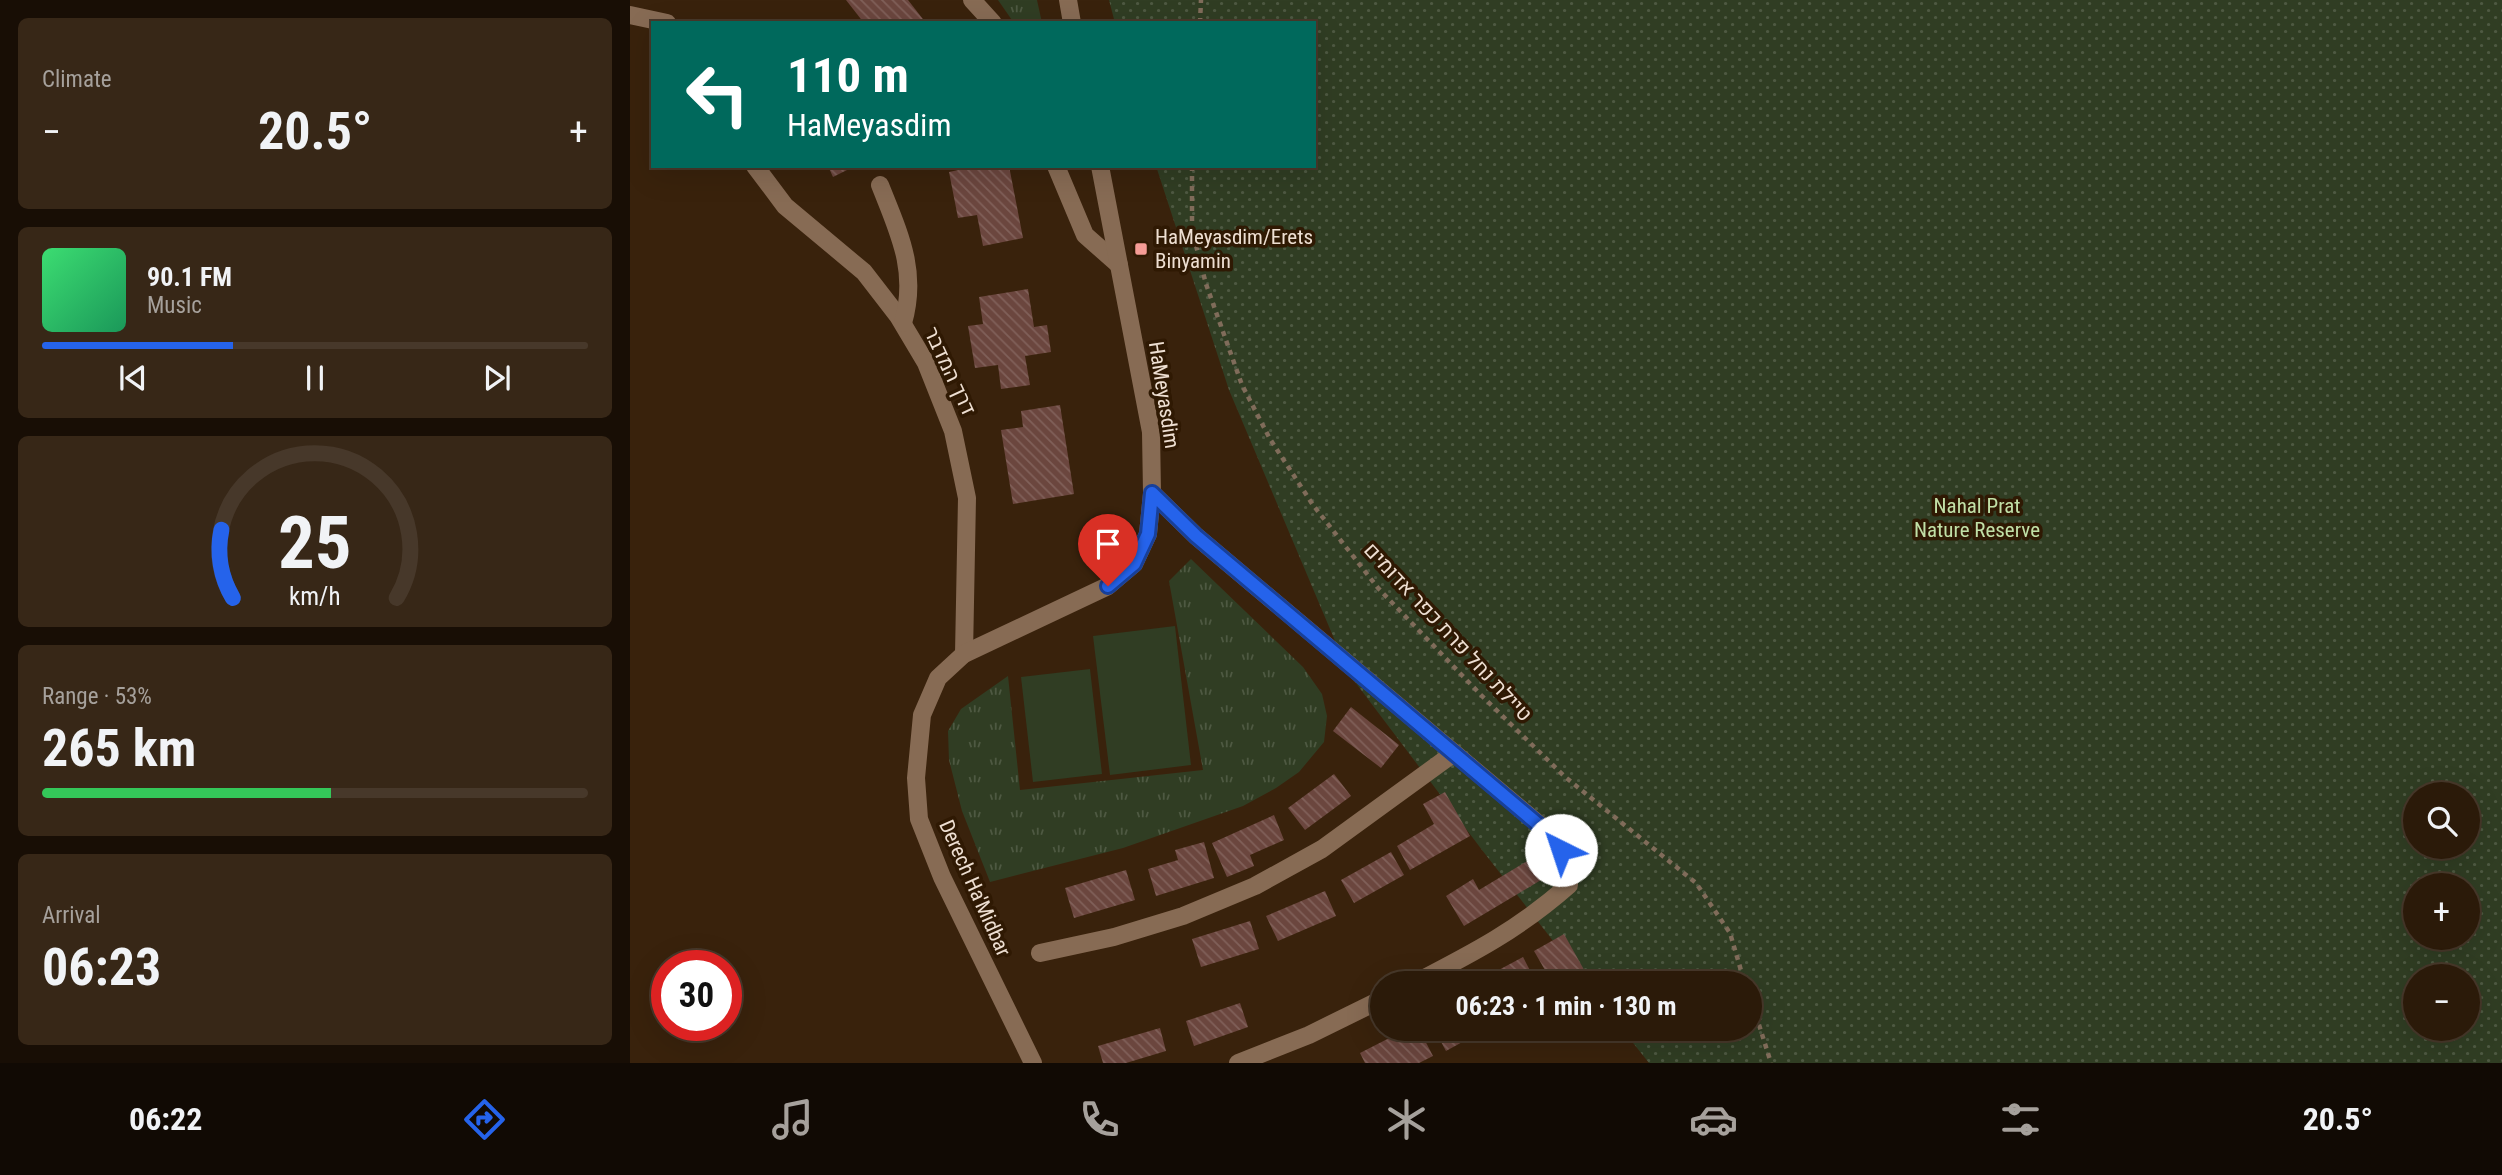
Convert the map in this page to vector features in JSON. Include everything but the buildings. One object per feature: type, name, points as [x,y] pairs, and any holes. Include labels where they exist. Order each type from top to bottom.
[{"type":"street","points":[[972,0],[991,21]]},
{"type":"street","points":[[1068,0],[1072,21]]},
{"type":"street","points":[[630,15],[658,21]]},
{"type":"street","name":"דרך המדבר","points":[[756,168],[785,206],[864,272],[903,323],[926,363],[953,431],[967,498],[964,654]]},
{"type":"street","points":[[1057,168],[1085,234],[1119,265]]},
{"type":"street","name":"HaMeyasdim","points":[[964,654],[1108,586],[1134,564],[1148,534],[1152,493],[1151,432],[1100,168]]},
{"type":"street","points":[[880,185],[904,244],[909,303],[903,323]]},
{"type":"street","points":[[1152,493],[1196,536],[1553,837],[1569,864],[1569,885],[1538,913],[1493,943],[1438,971]]},
{"type":"street","name":"Derech Ha'Midbar","points":[[964,654],[938,678],[922,715],[916,778],[919,819],[942,877],[1033,1063]]},
{"type":"street","points":[[1040,953],[1114,937],[1183,916],[1255,886],[1322,849],[1454,753]]},
{"type":"street","points":[[1238,1063],[1309,1035],[1370,1005]]},
{"type":"path","points":[[1200,0],[1200,21]]},
{"type":"path","name":"טיילת נחל פרת כפר אדומים","points":[[1192,168],[1192,230],[1215,310],[1242,385],[1270,439],[1313,505],[1378,588],[1481,695],[1564,776],[1696,883],[1730,933],[1741,971]]},
{"type":"path","points":[[1762,1034],[1771,1063]]},
{"type":"green space","points":[[998,0],[1037,0],[1042,21],[1013,21]]},
{"type":"green space","name":"Nahal Prat Nature Reserve","points":[[1109,0],[2502,0],[2502,1063],[1649,1063],[1632,1041],[1762,1041],[1762,971],[1577,971],[1349,674],[1229,390],[1157,168],[1316,168],[1316,21],[1114,21]]},
{"type":"green space","points":[[1191,559],[1303,667],[1322,694],[1327,716],[1324,742],[1299,772],[1243,806],[1123,848],[990,882],[962,811],[949,760],[948,731],[961,709],[1008,676],[1020,790],[1203,770],[1169,581]]},
{"type":"green space","points":[[1175,626],[1191,765],[1110,775],[1093,636]]},
{"type":"green space","points":[[1090,669],[1102,774],[1033,782],[1021,677]]},
{"type":"place","name":"HaMeyasdim/Erets Binyamin","points":[[1141,249]]},
{"type":"route","points":[[1108,586],[1134,564],[1148,534],[1152,493],[1196,536],[1553,837],[1561,850]]}]
